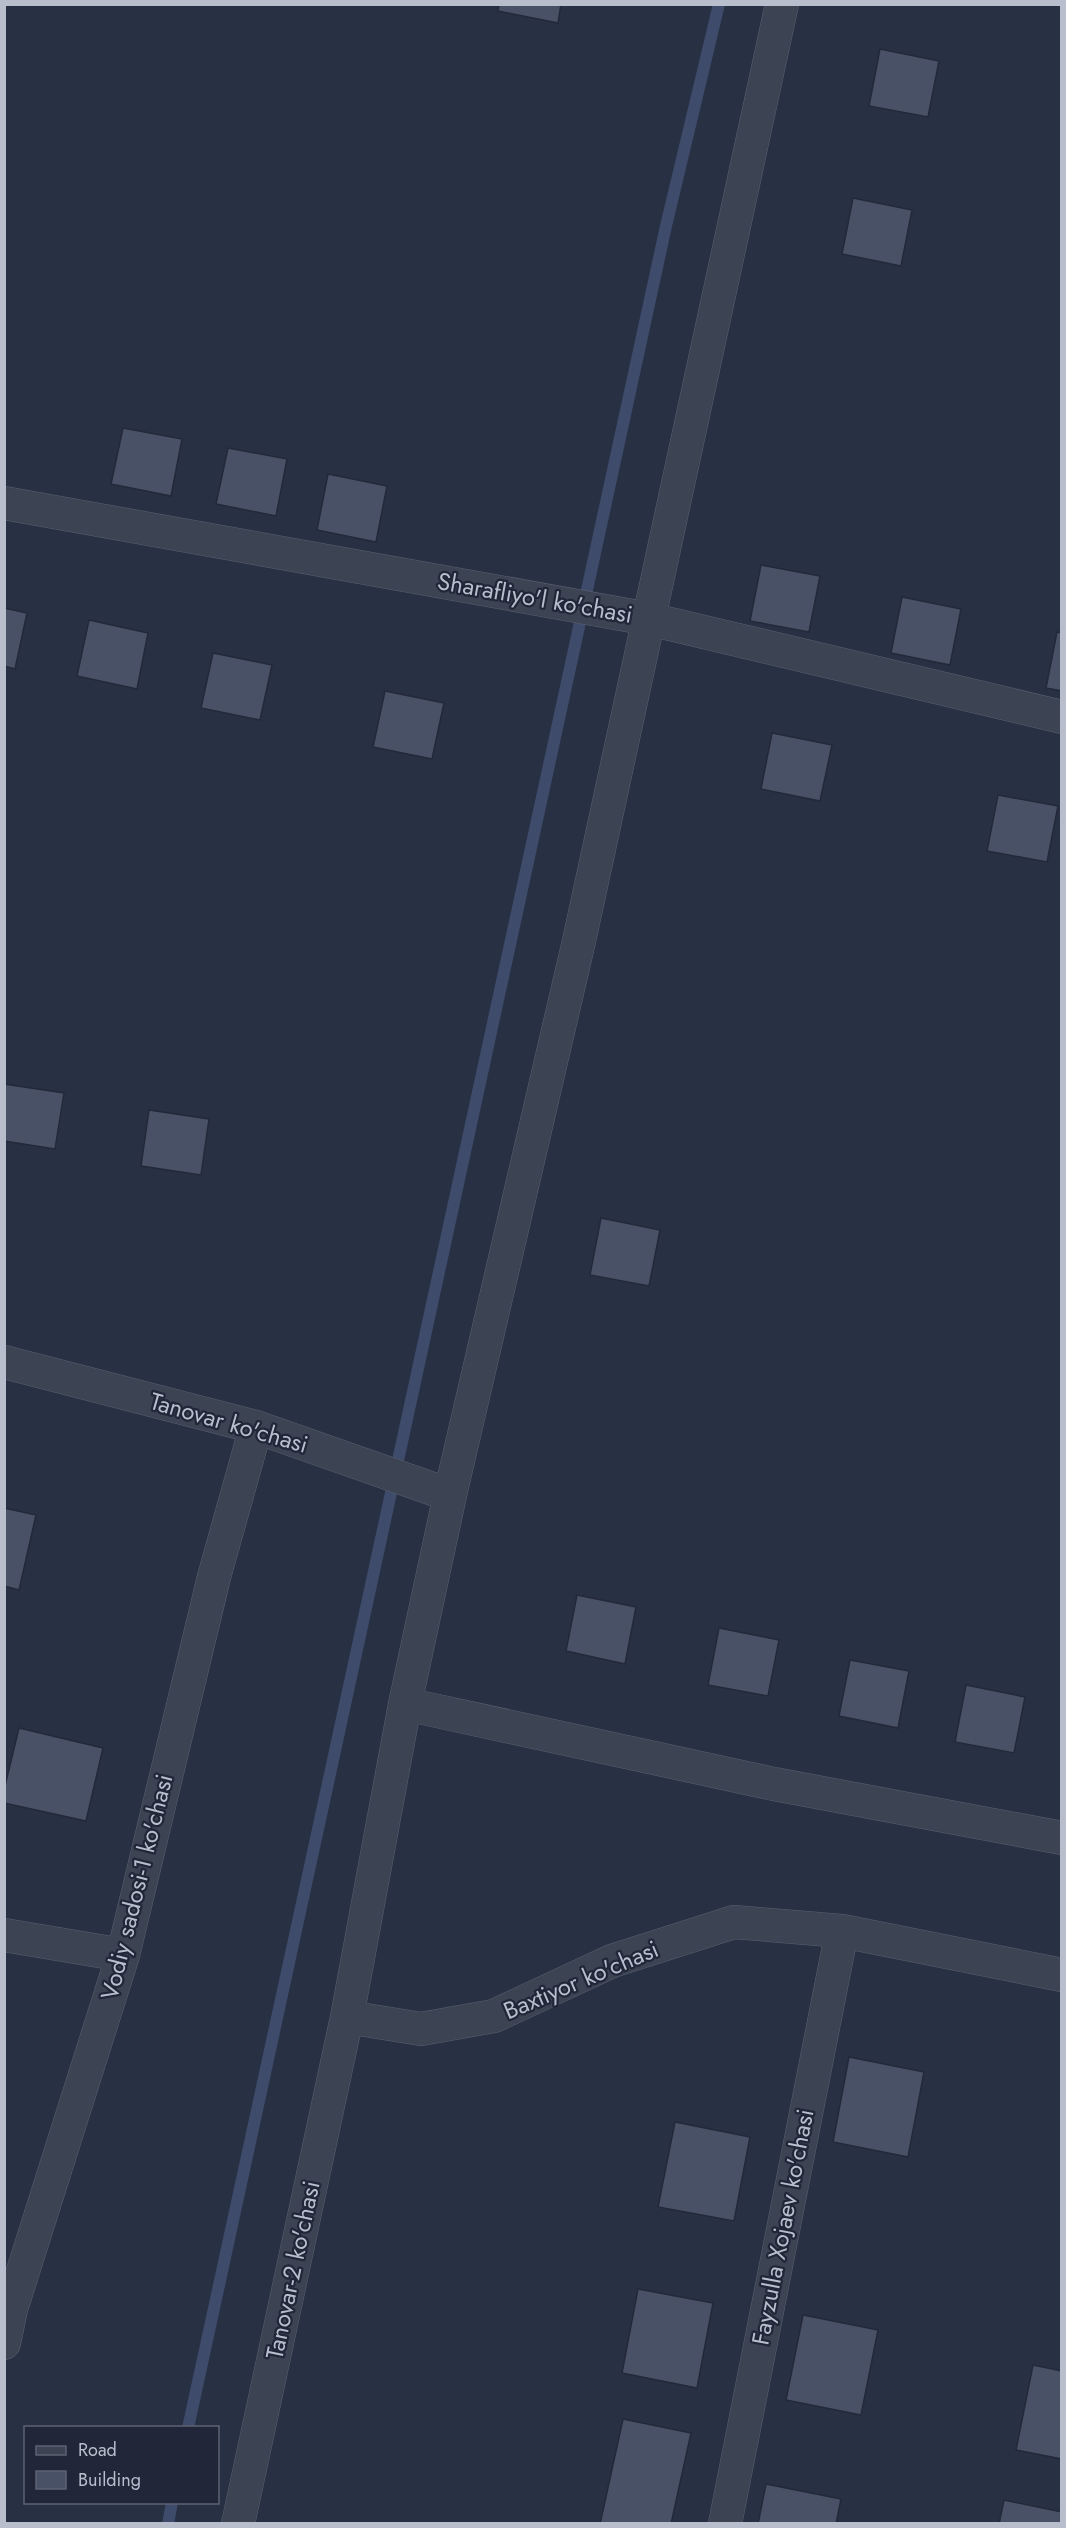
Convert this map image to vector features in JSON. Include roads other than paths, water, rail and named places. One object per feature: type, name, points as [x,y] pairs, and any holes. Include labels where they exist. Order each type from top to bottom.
[{"type":"street","name":"Tanovar-2 ko'chasi","points":[[238,2523],[347,2017],[405,1704],[450,1495],[579,941],[782,4]]},
{"type":"street","name":"Sharafliyo'l ko'chasi","points":[[4,503],[649,619],[1062,717]]},
{"type":"street","name":"Tanovar ko'chasi","points":[[4,1362],[256,1427],[450,1495]]},
{"type":"street","name":"Vodiy sadosi-1 ko'chasi","points":[[4,2343],[11,2309],[123,1955],[214,1577],[256,1427]]},
{"type":"street","points":[[405,1704],[774,1784],[1062,1838]]},
{"type":"street","name":"Baxtiyor ko'chasi","points":[[347,2017],[422,2029],[494,2016],[612,1961],[734,1922],[842,1931],[1062,1975]]},
{"type":"street","name":"Fayzulla Xojaev ko'chasi","points":[[725,2523],[842,1931]]},
{"type":"street","points":[[4,1935],[123,1955]]},
{"type":"waterway","points":[[188,2426],[666,226],[719,4]]},
{"type":"waterway","points":[[168,2524],[172,2504]]}]
